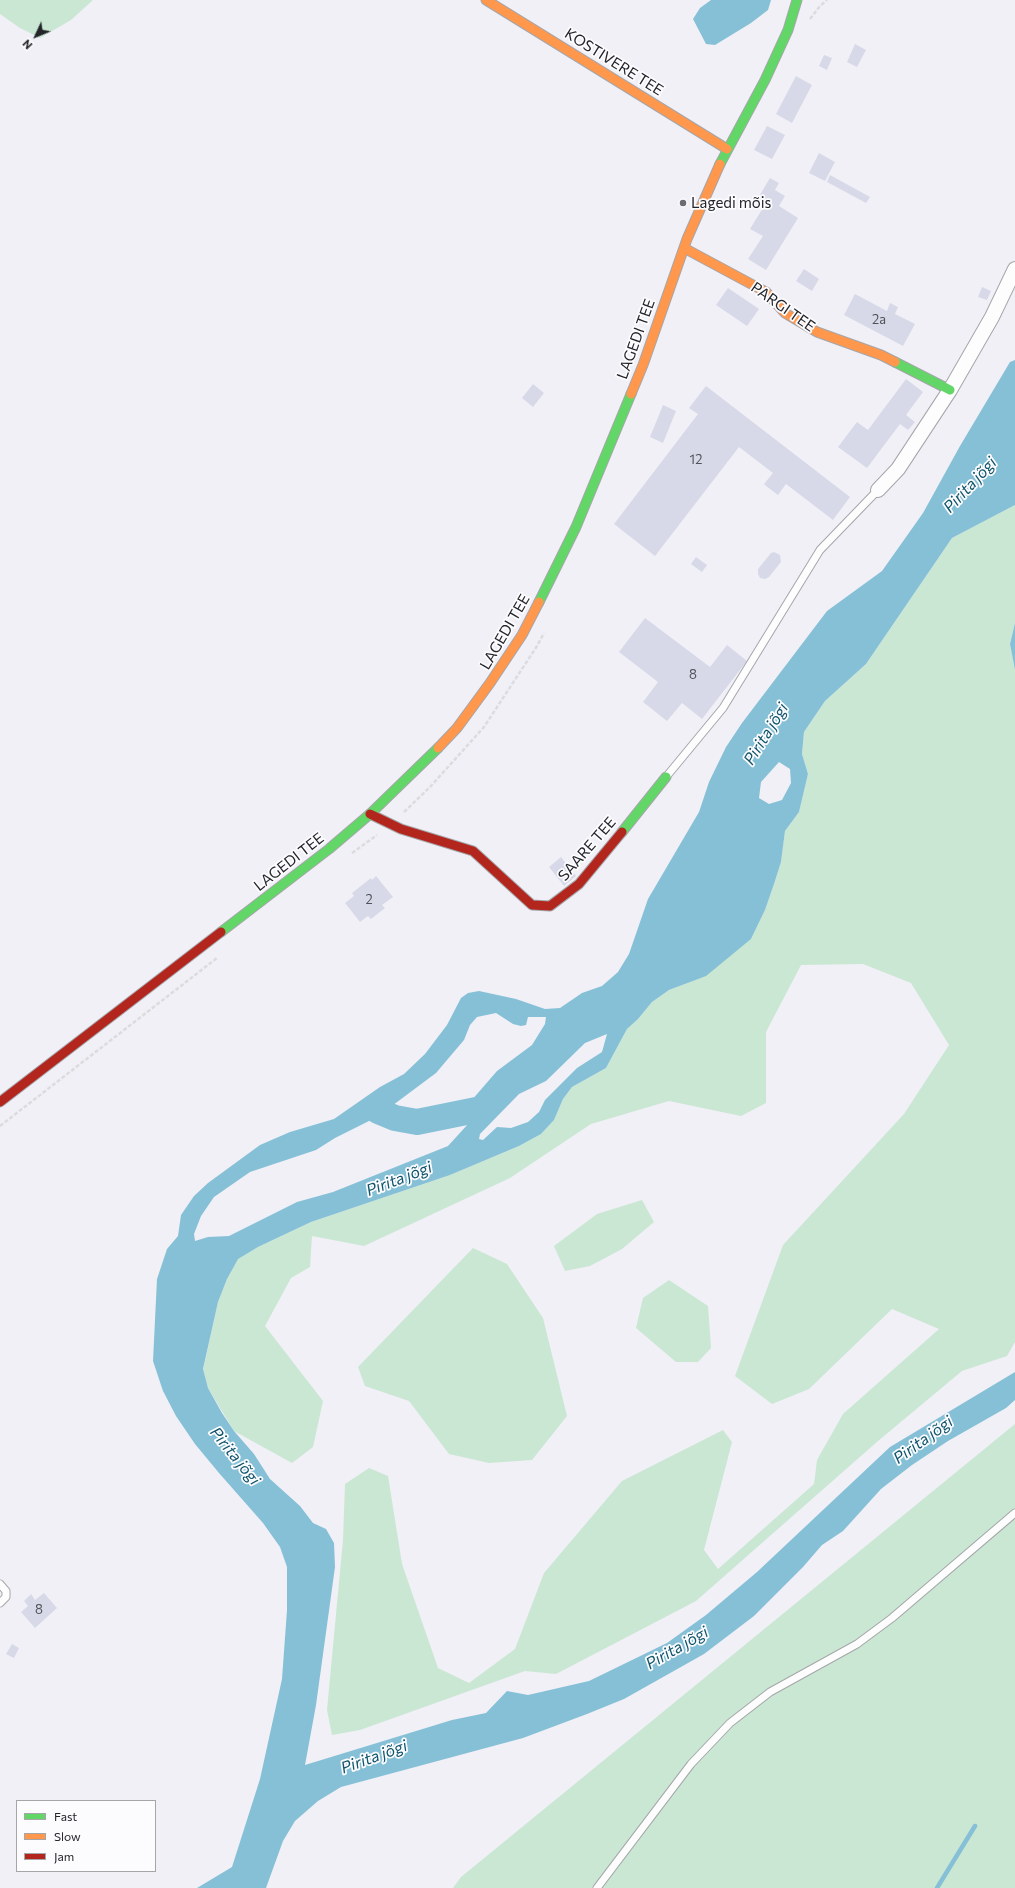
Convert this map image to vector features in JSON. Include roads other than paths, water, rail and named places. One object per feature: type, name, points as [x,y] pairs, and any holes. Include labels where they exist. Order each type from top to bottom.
[{"type":"street","name":"KOSTIVERE TEE","points":[[486,0],[727,149]]},
{"type":"street","name":"LAGEDI TEE","points":[[0,1102],[310,864],[370,814],[417,770],[457,728],[490,683],[522,635],[576,527],[643,365],[684,248],[727,149],[765,80],[788,30],[797,0]]},
{"type":"street","name":"PARGI TEE","points":[[684,248],[766,292],[785,313],[817,332],[881,355],[950,390]]},
{"type":"street","points":[[878,490],[898,469],[950,390],[992,317],[1015,269]]},
{"type":"street","name":"SAARE TEE","points":[[370,814],[390,825],[473,851],[532,905],[550,906],[580,884],[666,777]]},
{"type":"lane","points":[[666,777],[722,708],[820,550],[878,490]]},
{"type":"lane","points":[[598,1888],[691,1764],[730,1723],[770,1692],[857,1644],[892,1618],[1015,1513]]},
{"type":"lane","points":[[0,1584],[6,1591],[6,1597],[0,1603]]},
{"type":"water","points":[[711,0],[771,0],[768,10],[751,23],[715,45],[706,44],[693,19],[700,8]]},
{"type":"water","points":[[1015,360],[1015,505],[952,538],[866,664],[825,701],[804,732],[802,754],[808,774],[799,812],[785,831],[781,862],[765,910],[751,939],[706,976],[669,990],[652,1002],[638,1019],[627,1029],[606,1068],[572,1087],[563,1099],[554,1120],[541,1134],[519,1146],[450,1175],[311,1222],[258,1247],[238,1259],[227,1279],[218,1302],[203,1369],[208,1388],[222,1413],[234,1431],[254,1454],[270,1479],[300,1506],[313,1523],[326,1529],[334,1543],[335,1567],[316,1705],[305,1765],[452,1720],[486,1713],[507,1691],[528,1695],[589,1681],[667,1643],[706,1615],[757,1572],[890,1447],[1015,1372],[1015,1400],[1006,1408],[948,1441],[912,1465],[881,1489],[843,1531],[822,1545],[803,1567],[754,1616],[704,1654],[624,1699],[523,1738],[341,1787],[318,1801],[295,1821],[283,1841],[266,1888],[197,1888],[232,1867],[260,1779],[282,1679],[287,1610],[287,1567],[280,1547],[263,1523],[195,1444],[176,1416],[163,1391],[153,1361],[157,1279],[167,1249],[178,1236],[181,1215],[194,1196],[208,1183],[260,1145],[290,1132],[334,1119],[380,1087],[404,1074],[425,1054],[447,1025],[461,998],[468,993],[479,991],[516,999],[545,1009],[560,1008],[582,993],[602,986],[618,972],[629,954],[648,899],[699,812],[709,782],[726,747],[742,723],[827,611],[882,571],[923,513],[960,446],[1010,362]],"holes":[[[779,762],[790,769],[791,783],[782,800],[769,804],[759,798],[761,782]],[[496,1013],[513,1024],[521,1026],[526,1025],[528,1017],[546,1017],[545,1024],[532,1045],[497,1071],[471,1101],[469,1123],[448,1146],[333,1192],[297,1202],[229,1236],[208,1237],[195,1241],[194,1234],[201,1216],[214,1197],[250,1172],[316,1150],[335,1138],[377,1117],[436,1073],[464,1040],[470,1025],[477,1017]],[[607,1034],[602,1052],[577,1068],[545,1100],[539,1112],[528,1122],[511,1128],[497,1127],[483,1140],[479,1139],[480,1134],[519,1094],[546,1081],[585,1043]]]},
{"type":"water","points":[[1015,623],[1015,670],[1010,644]]},
{"type":"waterway","name":"Pirita jõgi","points":[[378,1111],[395,1118],[417,1122],[486,1108]]},
{"type":"waterway","points":[[937,1888],[975,1826]]},
{"type":"place","name":"Lagedi mõis","points":[[683,203]]}]
